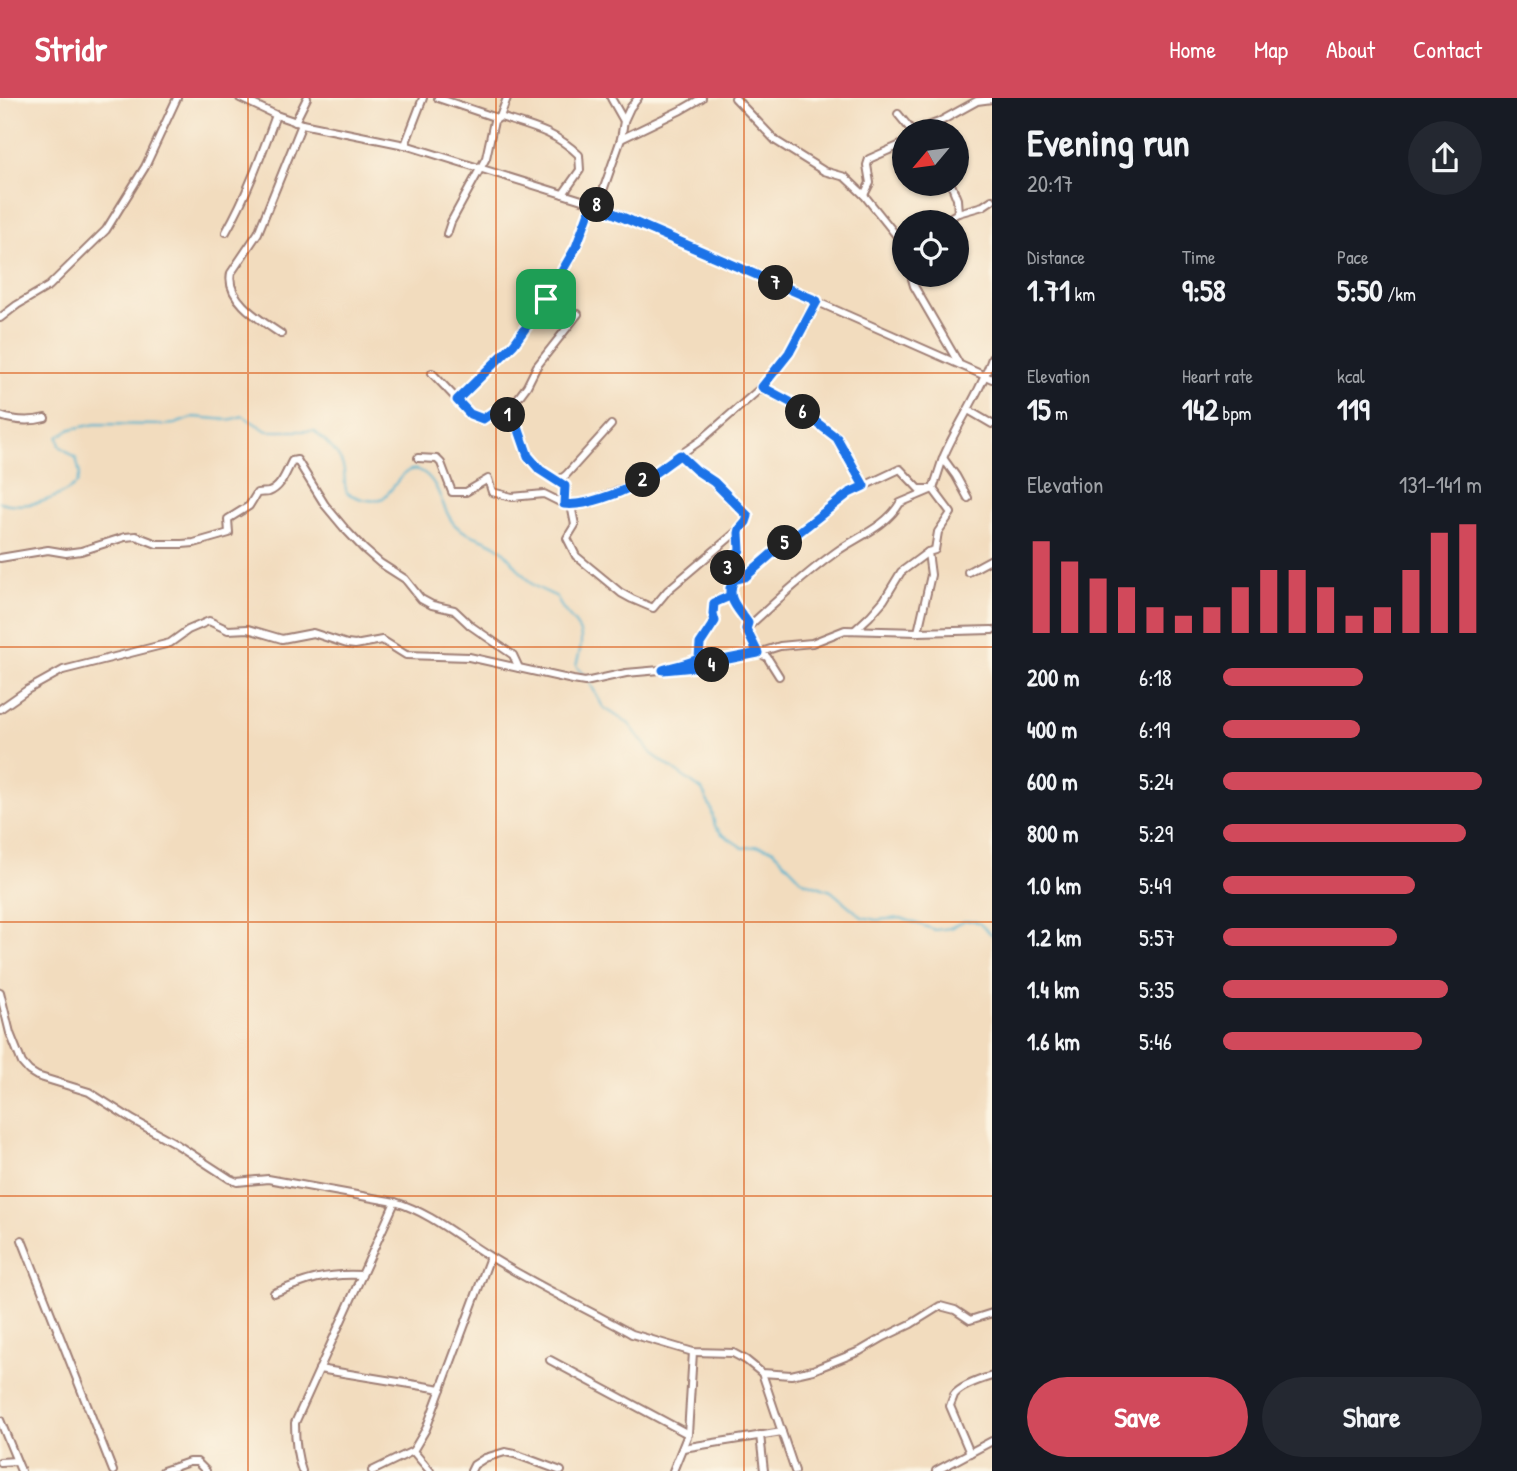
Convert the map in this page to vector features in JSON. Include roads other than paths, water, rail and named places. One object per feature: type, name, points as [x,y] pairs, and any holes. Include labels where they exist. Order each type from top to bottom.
[{"type":"street","points":[[0,318],[49,286],[106,230],[145,167],[177,98]]},
{"type":"street","points":[[240,98],[299,123],[405,145],[595,204],[989,377]]},
{"type":"street","points":[[281,334],[240,303],[229,281],[231,273],[258,233],[287,170],[307,98]]},
{"type":"street","points":[[405,145],[423,98]]},
{"type":"street","points":[[438,98],[545,131],[566,143],[579,155],[580,170],[563,194]]},
{"type":"street","points":[[447,234],[486,158],[494,121],[499,117],[507,98]]},
{"type":"street","points":[[611,98],[624,121]]},
{"type":"street","points":[[457,400],[514,344],[546,299],[576,247],[621,139],[624,121],[638,98]]},
{"type":"street","points":[[621,139],[702,98]]},
{"type":"street","points":[[735,98],[776,141],[824,172],[845,177],[864,195],[892,230]]},
{"type":"street","points":[[944,119],[977,101],[992,99]]},
{"type":"street","points":[[898,114],[902,119]]},
{"type":"street","points":[[226,232],[260,162],[276,115]]},
{"type":"street","points":[[864,195],[870,183],[867,164],[869,159],[892,149]]},
{"type":"street","points":[[969,210],[992,200]]},
{"type":"street","points":[[915,287],[959,363]]},
{"type":"street","points":[[418,458],[437,459],[445,471],[452,492],[466,492],[488,479],[492,492],[512,497],[544,494],[567,504],[594,500],[639,483],[700,440],[762,387],[789,353],[817,301]]},
{"type":"street","points":[[507,413],[527,386],[537,366],[578,314]]},
{"type":"street","points":[[746,629],[804,577],[838,551],[874,530],[900,503],[933,489],[953,435],[989,377],[992,358]]},
{"type":"street","points":[[432,373],[470,414],[483,419],[493,412],[507,413]]},
{"type":"street","points":[[762,387],[790,402],[837,438],[864,486]]},
{"type":"street","points":[[968,410],[992,424]]},
{"type":"street","points":[[507,413],[519,430],[528,456],[540,470],[565,486]]},
{"type":"street","points":[[0,416],[33,421],[45,418]]},
{"type":"street","points":[[611,425],[558,481],[565,486],[567,504],[575,525],[567,538],[576,556],[621,593],[653,608],[668,590],[735,533],[739,533]]},
{"type":"street","points":[[680,455],[714,482],[748,518],[739,533],[740,550],[727,567],[734,580]]},
{"type":"street","points":[[943,457],[968,498]]},
{"type":"street","points":[[0,558],[48,550],[66,553],[81,551],[125,537],[136,536],[156,544],[182,544],[229,533],[228,519],[248,506],[257,493],[269,492],[285,477],[292,461],[297,460],[325,505],[365,550],[405,579],[421,599],[432,605],[454,610],[471,626],[513,655],[519,668]]},
{"type":"street","points":[[779,676],[767,657],[758,653],[746,629],[748,623],[730,596],[734,580],[745,577],[849,493],[864,486],[900,470],[919,489],[933,489]]},
{"type":"street","points":[[855,630],[884,600],[901,572],[928,552],[935,550],[938,532],[951,513],[933,489]]},
{"type":"street","points":[[918,632],[931,575],[928,552]]},
{"type":"street","points":[[968,572],[992,559]]},
{"type":"street","points":[[663,670],[692,663],[699,658],[700,644],[715,621],[714,603],[730,596]]},
{"type":"street","points":[[0,709],[63,670],[170,643],[188,630],[209,621],[228,630],[248,629],[282,639],[313,633],[355,645],[382,640],[405,655],[469,657],[585,681],[626,673],[717,665],[718,661],[780,646],[812,643],[845,630],[992,630]]},
{"type":"street","points":[[0,992],[10,1033],[22,1063],[29,1071],[89,1092],[230,1179],[237,1182],[268,1179],[412,1207],[490,1257],[632,1334],[693,1352],[733,1353],[746,1360],[762,1373],[795,1471]]},
{"type":"street","points":[[302,1471],[295,1442],[295,1423],[395,1202]]},
{"type":"street","points":[[22,1240],[113,1471]]},
{"type":"street","points":[[372,1471],[413,1451],[426,1429],[490,1257]]},
{"type":"street","points":[[274,1293],[311,1279],[340,1273],[362,1275]]},
{"type":"street","points":[[762,1373],[791,1375],[813,1370],[860,1351],[940,1306],[955,1310],[970,1320],[992,1313]]},
{"type":"street","points":[[673,1471],[688,1433],[693,1352]]},
{"type":"street","points":[[550,1360],[688,1433]]},
{"type":"street","points":[[319,1369],[441,1389]]},
{"type":"street","points":[[970,1453],[950,1406],[954,1395],[981,1379],[992,1376]]},
{"type":"street","points":[[0,1420],[21,1471]]},
{"type":"street","points":[[683,1448],[782,1432]]},
{"type":"street","points":[[760,1435],[764,1471]]},
{"type":"street","points":[[936,1471],[992,1441]]},
{"type":"street","points":[[413,1451],[429,1471]]},
{"type":"street","points":[[471,1471],[474,1465],[485,1458],[505,1451],[561,1471]]},
{"type":"street","points":[[0,1462],[16,1461]]},
{"type":"street","points":[[168,1470],[189,1462],[197,1462],[206,1471]]},
{"type":"waterway","points":[[0,502],[20,505],[40,502],[77,484],[80,474],[76,458],[60,446],[58,437],[71,429],[96,424],[164,425],[194,417],[229,420],[243,416],[267,431],[314,431],[340,459],[347,493],[355,497],[379,500],[400,477],[411,470],[417,470],[430,478],[454,524],[497,546],[533,585],[557,597],[579,629],[581,645],[576,666],[587,678]]},
{"type":"waterway","points":[[590,683],[603,707],[629,724],[652,754],[702,790],[711,808],[715,826],[743,848],[758,846],[772,849],[803,881],[831,891],[862,917],[876,920],[901,918],[935,930],[950,928],[964,921],[974,921],[992,935]]}]
